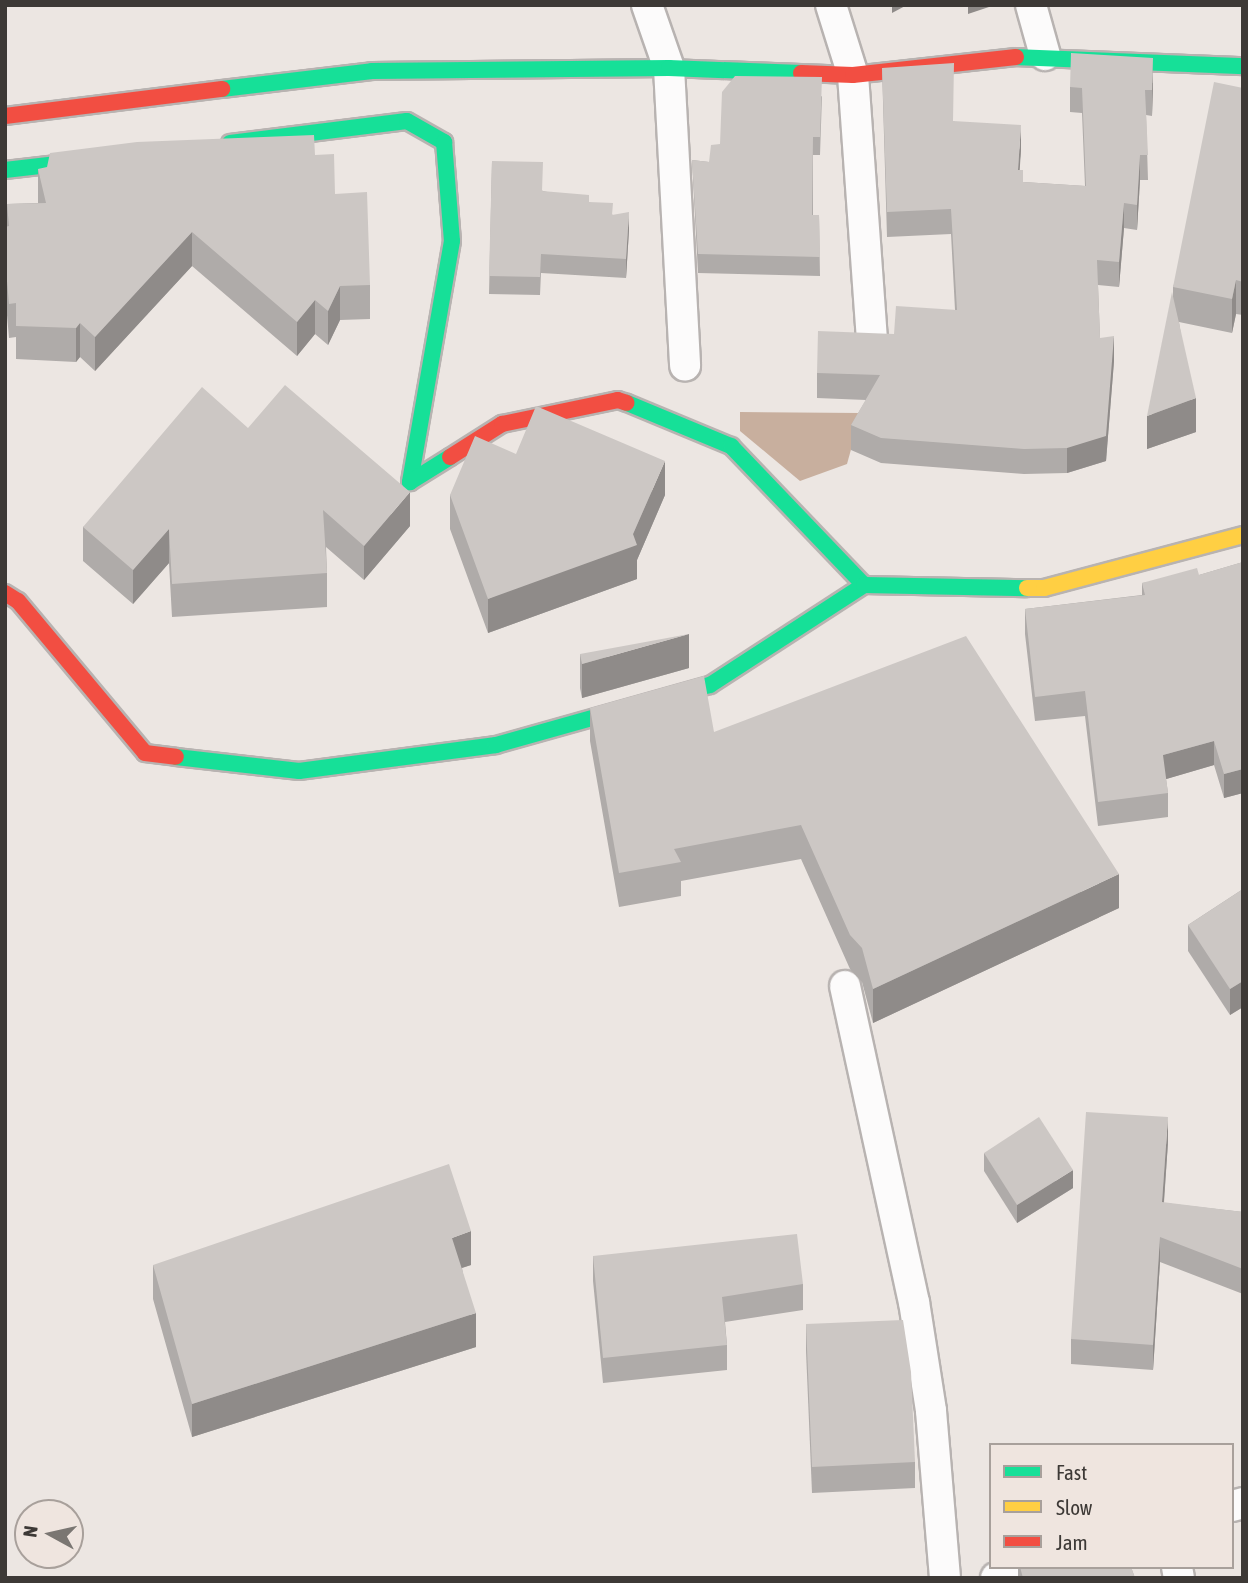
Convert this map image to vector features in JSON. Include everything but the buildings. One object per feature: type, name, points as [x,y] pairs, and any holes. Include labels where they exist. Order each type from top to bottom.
[{"type":"street","points":[[647,5],[669,68],[685,366]]},
{"type":"street","points":[[831,5],[853,75],[872,340]]},
{"type":"street","points":[[1031,5],[1045,55]]},
{"type":"street","points":[[5,116],[372,71],[669,68],[853,75],[931,63],[1045,55],[1243,66]]},
{"type":"street","points":[[206,146],[407,121],[444,142],[452,241],[410,482],[502,424],[618,400],[731,446],[864,585]]},
{"type":"street","points":[[5,170],[112,157]]},
{"type":"street","points":[[5,593],[18,601],[145,753],[299,771],[496,746],[710,685],[864,585],[1044,587],[1243,535]]},
{"type":"street","points":[[845,986],[914,1302],[931,1411],[945,1578]]},
{"type":"street","points":[[996,1578],[1023,1569]]},
{"type":"shaded area","points":[[740,412],[861,413],[847,464],[800,481],[740,431]]},
{"type":"traffic: fast","points":[[1016,57],[1243,66]]},
{"type":"traffic: fast","points":[[222,89],[372,71],[669,68],[801,73]]},
{"type":"traffic: fast","points":[[230,143],[407,121],[444,142],[452,241],[410,482],[450,457]]},
{"type":"traffic: fast","points":[[5,170],[100,159]]},
{"type":"traffic: fast","points":[[627,403],[731,446],[864,585]]},
{"type":"traffic: fast","points":[[176,757],[299,771],[496,745],[710,685],[864,585],[1027,588]]},
{"type":"traffic: slow","points":[[1027,588],[1044,588],[1243,535]]},
{"type":"traffic: jam","points":[[801,73],[853,75],[1016,57]]},
{"type":"traffic: jam","points":[[5,116],[222,89]]},
{"type":"traffic: jam","points":[[450,457],[502,424],[618,400],[627,403]]},
{"type":"traffic: jam","points":[[5,593],[18,601],[145,753],[176,757]]}]
